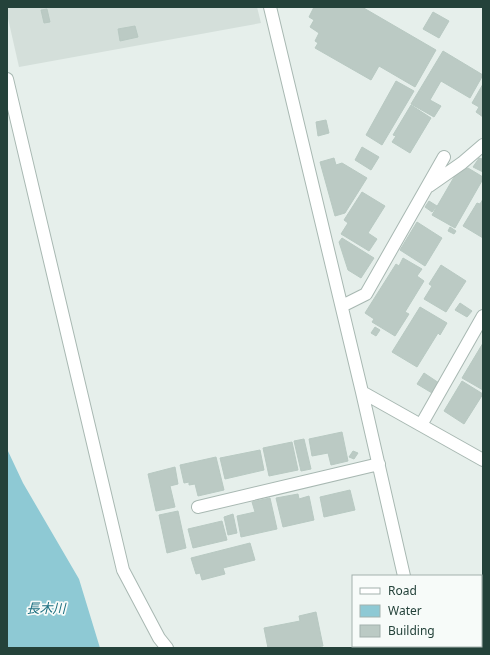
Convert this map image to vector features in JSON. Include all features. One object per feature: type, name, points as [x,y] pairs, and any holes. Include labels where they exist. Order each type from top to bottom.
[{"type":"street","points":[[270,7],[342,306],[404,575]]},
{"type":"street","points":[[7,79],[124,570],[159,638],[167,648]]},
{"type":"street","points":[[427,188],[462,163],[483,145]]},
{"type":"street","points":[[342,306],[366,294],[444,157]]},
{"type":"street","points":[[421,425],[483,316]]},
{"type":"street","points":[[362,392],[483,460]]},
{"type":"street","points":[[198,507],[379,464]]},
{"type":"shaded area","points":[[7,7],[257,7],[261,23],[19,67],[7,14]]},
{"type":"water","name":"長木川","points":[[7,449],[23,483],[79,579],[100,648],[7,648]]},
{"type":"building","points":[[314,7],[362,7],[436,50],[415,87],[379,66],[371,80],[315,48],[318,43],[315,41],[319,33],[310,27],[314,20],[309,17]]},
{"type":"building","points":[[47,9],[50,22],[44,23],[41,10]]},
{"type":"building","points":[[433,12],[449,21],[439,38],[423,29]]},
{"type":"building","points":[[135,26],[138,37],[120,41],[118,29]]},
{"type":"building","points":[[443,51],[483,75],[470,98],[441,81],[430,100],[441,106],[434,117],[411,104]]},
{"type":"building","points":[[396,81],[414,91],[382,145],[366,135]]},
{"type":"building","points":[[483,84],[483,117],[476,112],[479,107],[472,103]]},
{"type":"building","points":[[411,105],[431,118],[410,153],[392,142],[396,136],[393,135]]},
{"type":"building","points":[[326,120],[329,133],[318,136],[316,122]]},
{"type":"building","points":[[362,147],[379,157],[371,170],[355,160]]},
{"type":"building","points":[[483,157],[483,172],[473,167],[479,158],[482,159]]},
{"type":"building","points":[[334,158],[336,165],[342,163],[367,178],[345,213],[335,216],[320,162]]},
{"type":"building","points":[[468,168],[483,177],[483,179],[455,228],[432,215],[457,172]]},
{"type":"building","points":[[362,192],[385,206],[368,233],[377,239],[369,251],[341,234],[348,223],[344,220]]},
{"type":"building","points":[[483,199],[483,238],[463,226],[477,203],[480,204]]},
{"type":"building","points":[[429,201],[437,206],[432,212],[425,207]]},
{"type":"building","points":[[417,222],[442,238],[425,266],[400,250]]},
{"type":"building","points":[[450,227],[456,231],[454,234],[448,231]]},
{"type":"building","points":[[342,238],[374,258],[361,278],[348,270],[339,242]]},
{"type":"building","points":[[403,258],[422,269],[417,276],[424,281],[405,312],[409,314],[395,336],[372,322],[374,319],[365,313],[396,264],[399,266]]},
{"type":"building","points":[[441,265],[466,281],[446,312],[424,299],[432,286],[429,284]]},
{"type":"building","points":[[460,303],[472,311],[467,317],[455,310]]},
{"type":"building","points":[[420,307],[447,323],[440,335],[438,333],[417,367],[392,352]]},
{"type":"building","points":[[375,327],[380,330],[376,336],[371,333]]},
{"type":"building","points":[[483,343],[483,390],[462,378]]},
{"type":"building","points":[[424,373],[439,383],[432,393],[417,384]]},
{"type":"building","points":[[462,381],[483,394],[464,424],[444,411]]},
{"type":"building","points":[[342,432],[348,461],[331,465],[328,453],[312,456],[309,439]]},
{"type":"building","points":[[304,439],[311,469],[301,471],[294,441]]},
{"type":"building","points":[[292,442],[298,470],[269,476],[263,448]]},
{"type":"building","points":[[260,450],[264,470],[225,479],[220,458]]},
{"type":"building","points":[[353,451],[358,453],[354,459],[349,457]]},
{"type":"building","points":[[216,457],[224,490],[198,496],[195,484],[189,485],[189,482],[184,483],[180,465]]},
{"type":"building","points":[[175,467],[178,484],[170,486],[175,507],[156,511],[148,474]]},
{"type":"building","points":[[350,490],[355,510],[324,517],[320,497]]},
{"type":"building","points":[[298,494],[299,499],[309,496],[314,520],[283,527],[276,498]]},
{"type":"building","points":[[270,498],[277,529],[241,537],[237,516],[255,512],[252,502]]},
{"type":"building","points":[[178,511],[186,548],[167,553],[159,515]]},
{"type":"building","points":[[233,514],[237,533],[228,535],[224,517]]},
{"type":"building","points":[[222,521],[227,540],[193,548],[188,529]]},
{"type":"building","points":[[250,543],[255,560],[223,568],[225,574],[202,580],[200,573],[196,574],[191,558]]},
{"type":"building","points":[[316,612],[323,646],[311,648],[268,648],[264,628],[300,621],[299,616]]}]
